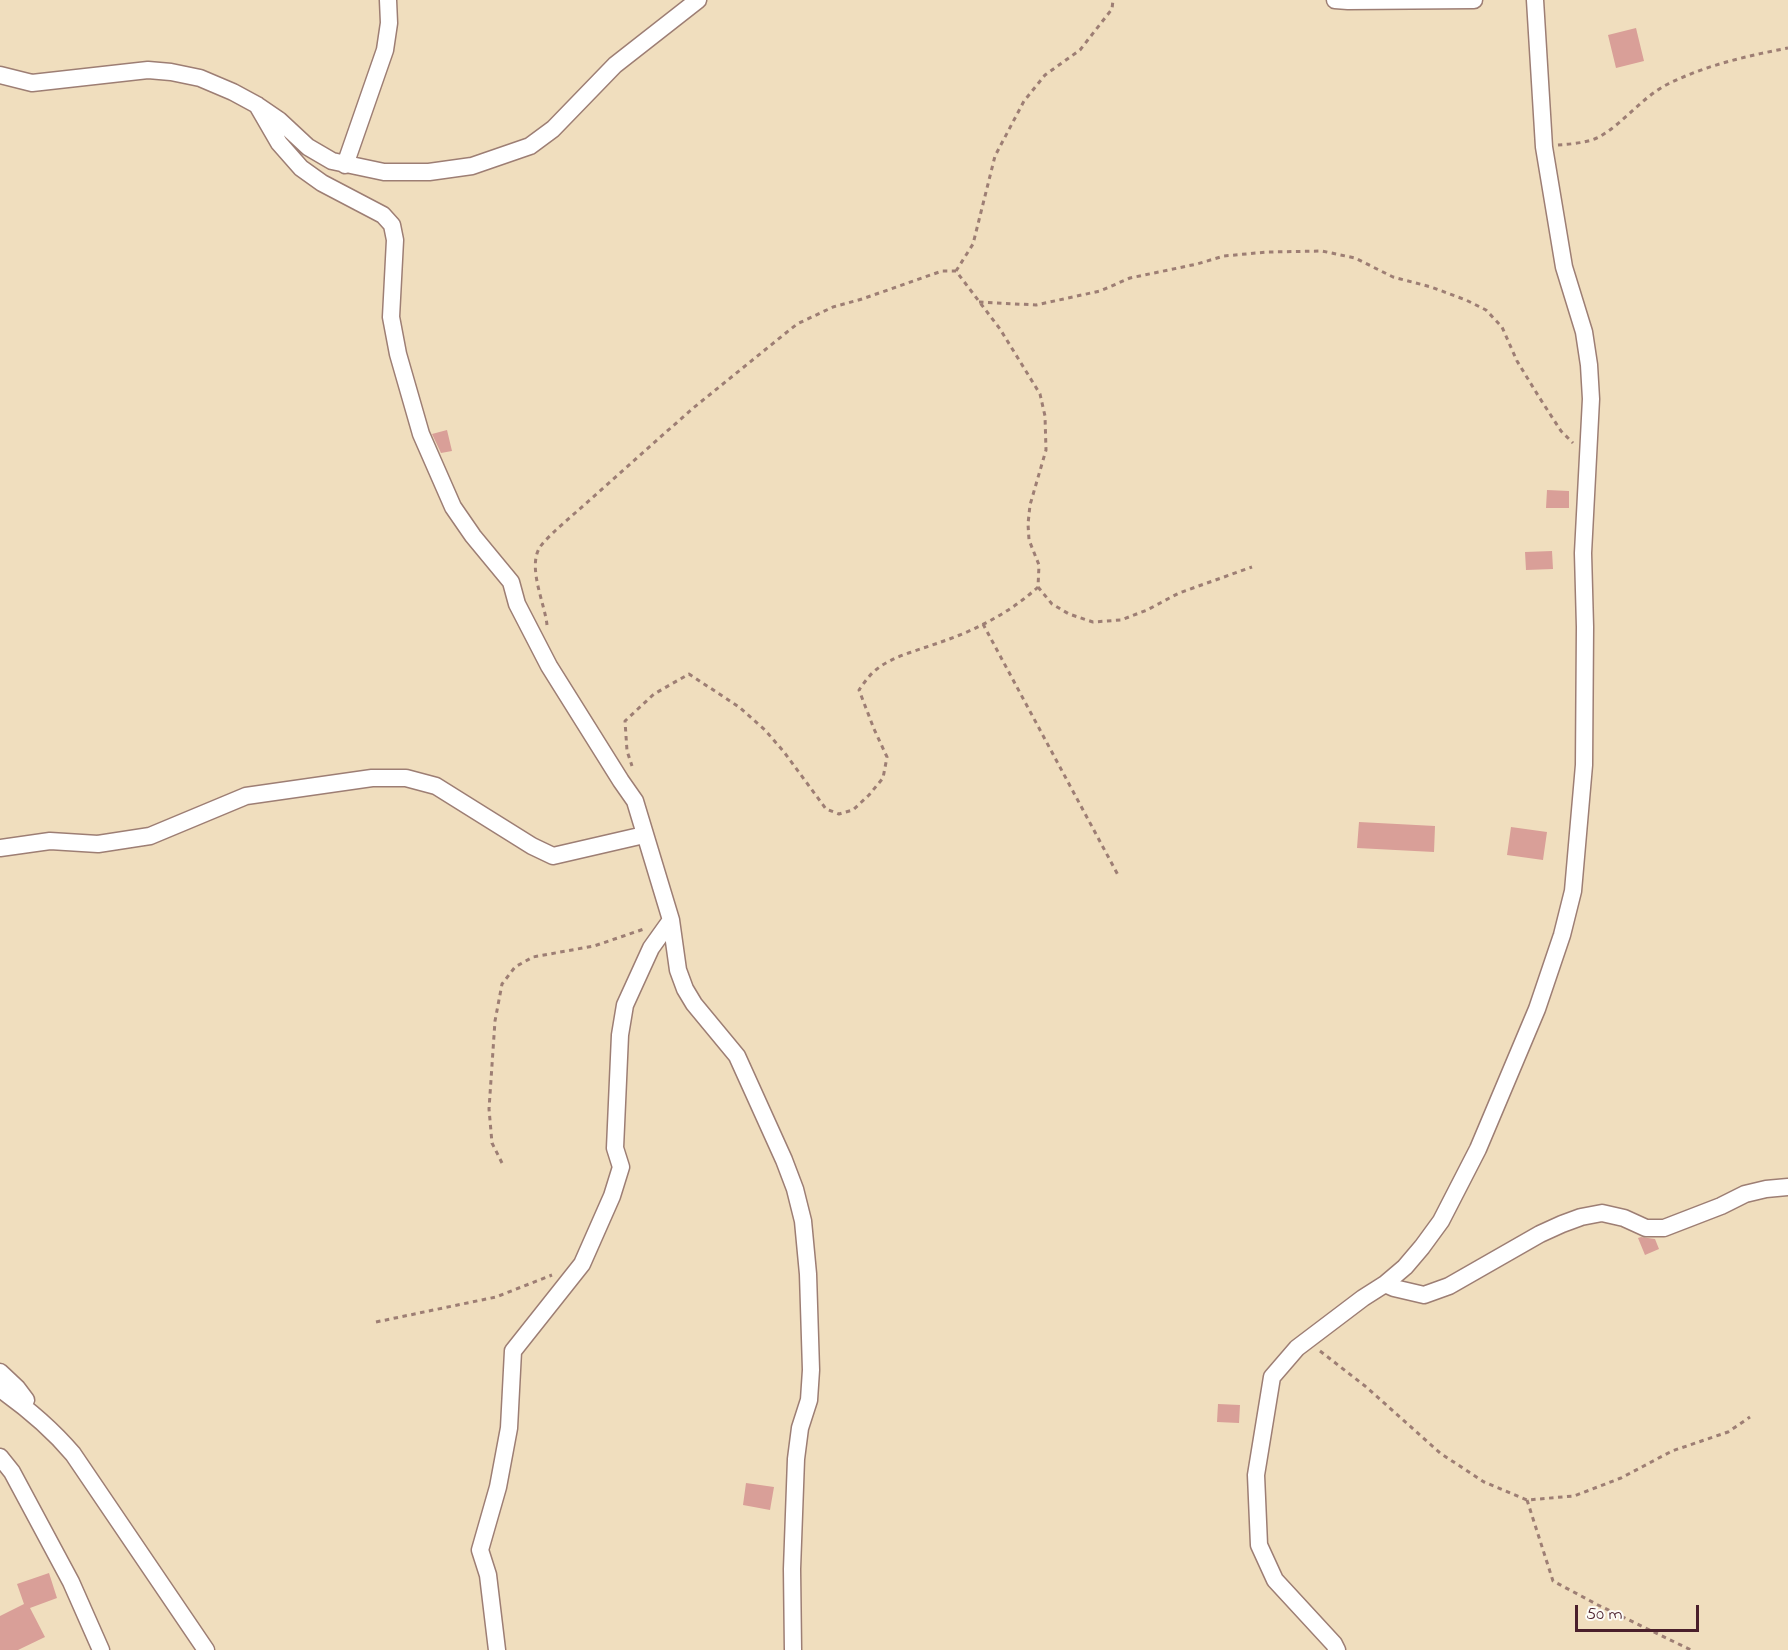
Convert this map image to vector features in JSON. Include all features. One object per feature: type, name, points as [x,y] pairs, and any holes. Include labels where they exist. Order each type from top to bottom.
[{"type":"street","points":[[345,165],[385,50],[389,23],[388,0]]},
{"type":"street","points":[[0,75],[32,83],[148,70],[200,78],[257,105],[279,120],[308,147],[332,161],[384,172],[429,172],[472,166],[530,146],[553,129],[615,65],[698,0]]},
{"type":"street","points":[[1335,0],[1473,0]]},
{"type":"street","points":[[1336,1650],[1334,1644],[1275,1580],[1259,1545],[1256,1475],[1272,1377],[1297,1348],[1405,1267],[1440,1221],[1478,1149],[1537,1009],[1554,961],[1573,891],[1584,765],[1583,553],[1591,399],[1584,332],[1564,267],[1544,147],[1535,0]]},
{"type":"street","points":[[257,105],[279,143],[301,168],[322,183],[382,215],[392,225],[395,240],[391,317],[398,354],[421,434],[453,507],[473,536],[511,582],[517,604],[549,666],[635,801],[671,920],[678,970],[685,989],[694,1004],[737,1056],[795,1189],[803,1221],[808,1274],[811,1370],[808,1400],[800,1428],[796,1459],[792,1569],[793,1650]]},
{"type":"street","points":[[0,848],[50,841],[98,844],[150,836],[246,796],[372,778],[406,778],[436,786],[532,846],[553,856],[644,835]]},
{"type":"street","points":[[497,1650],[488,1575],[480,1550],[498,1487],[509,1428],[513,1351],[582,1264],[612,1196],[621,1167],[615,1148],[620,1035],[625,1005],[651,948],[671,920]]},
{"type":"street","points":[[1385,1284],[1424,1295],[1449,1286],[1540,1234],[1581,1217],[1602,1213],[1624,1218],[1646,1228],[1664,1228],[1745,1194],[1788,1187]]},
{"type":"street","points":[[0,1372],[17,1388],[30,1410]]},
{"type":"street","points":[[0,1389],[30,1410],[73,1454],[206,1650]]},
{"type":"street","points":[[0,1457],[12,1472],[71,1582],[101,1650]]},
{"type":"path","points":[[956,271],[974,244],[995,156],[1024,101],[1045,75],[1080,50],[1112,9],[1113,0]]},
{"type":"path","points":[[1544,147],[1577,144],[1597,138],[1644,99],[1667,84],[1700,70],[1739,57],[1788,48]]},
{"type":"path","points":[[979,302],[1036,305],[1100,291],[1130,278],[1224,256],[1267,252],[1322,251],[1355,258],[1393,277],[1431,287],[1486,310],[1502,327],[1517,361],[1561,431],[1589,460]]},
{"type":"path","points":[[548,632],[546,615],[538,589],[536,559],[539,549],[555,530],[692,409],[797,324],[833,307],[942,271],[956,271]]},
{"type":"path","points":[[956,271],[1000,329],[1040,394],[1045,416],[1046,450],[1030,505],[1028,524],[1029,540],[1039,565],[1038,587],[1052,604],[1069,614],[1093,622],[1121,620],[1147,610],[1179,593],[1252,567]]},
{"type":"path","points":[[633,768],[627,751],[625,721],[654,694],[689,674],[739,707],[765,730],[826,809],[839,814],[853,810],[883,778],[887,757],[859,690],[876,669],[898,657],[955,637],[983,624],[1023,601],[1038,587]]},
{"type":"path","points":[[983,624],[1118,875]]},
{"type":"path","points":[[502,1163],[492,1143],[489,1108],[495,1021],[502,984],[515,967],[533,957],[594,946],[671,920]]},
{"type":"path","points":[[376,1322],[496,1297],[582,1264]]},
{"type":"path","points":[[1308,1340],[1365,1386],[1440,1453],[1484,1482],[1527,1500],[1574,1496],[1621,1478],[1672,1451],[1728,1432],[1750,1417]]},
{"type":"path","points":[[1527,1500],[1553,1581],[1691,1650]]},
{"type":"building","points":[[1636,28],[1644,61],[1616,68],[1608,35]]},
{"type":"building","points":[[447,430],[452,451],[441,453],[432,434]]},
{"type":"building","points":[[1547,490],[1569,491],[1569,508],[1546,508]]},
{"type":"building","points":[[1552,551],[1553,569],[1526,570],[1525,552]]},
{"type":"building","points":[[1359,822],[1435,826],[1434,852],[1357,848]]},
{"type":"building","points":[[1511,827],[1547,832],[1543,860],[1507,855]]},
{"type":"building","points":[[1638,1238],[1655,1239],[1659,1249],[1645,1255]]},
{"type":"building","points":[[1218,1404],[1240,1405],[1239,1423],[1217,1422]]},
{"type":"building","points":[[746,1483],[774,1487],[770,1510],[743,1505]]},
{"type":"building","points":[[49,1573],[57,1598],[30,1608],[45,1637],[18,1650],[0,1650],[0,1616],[24,1604],[17,1584]]}]
